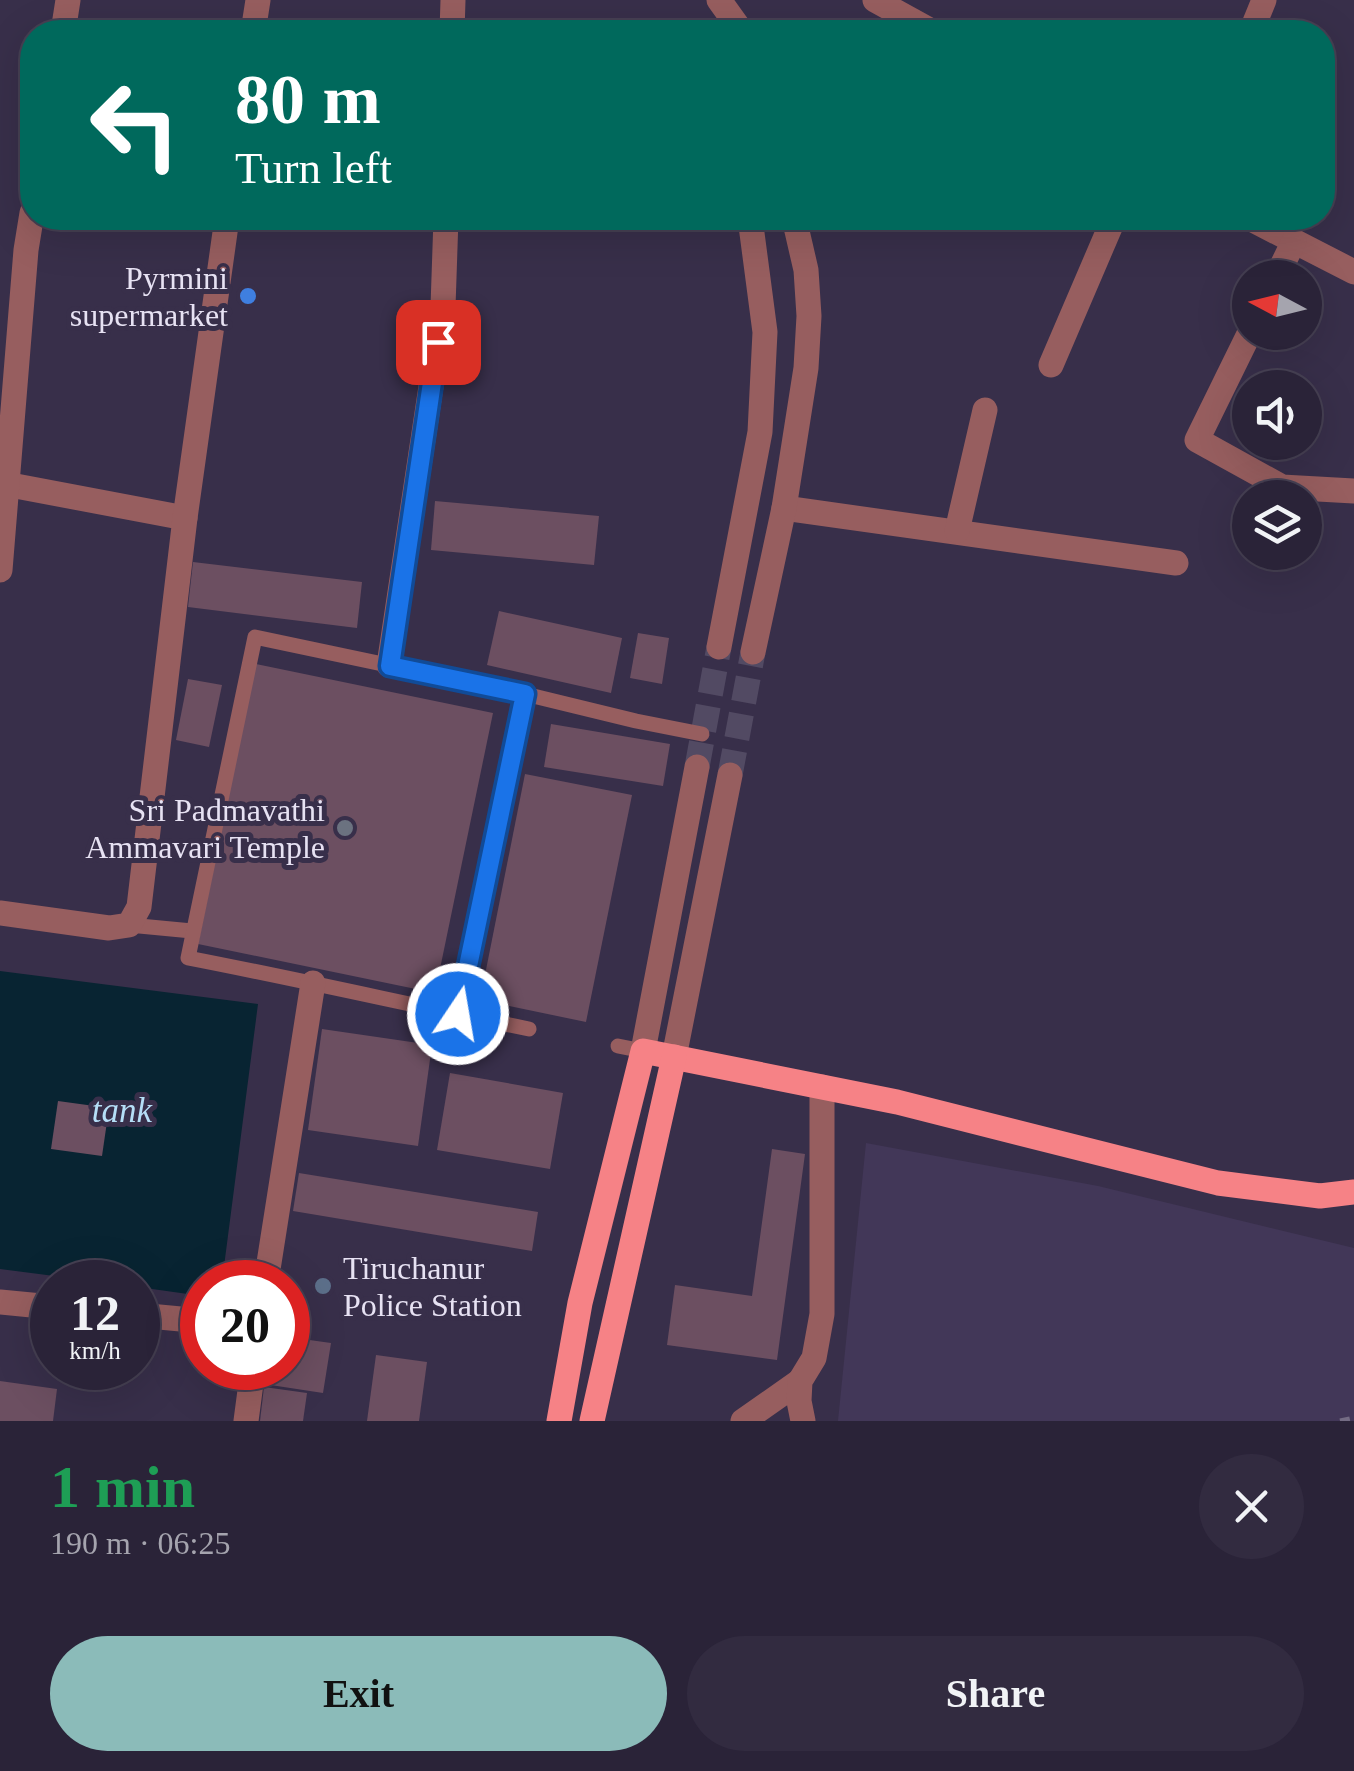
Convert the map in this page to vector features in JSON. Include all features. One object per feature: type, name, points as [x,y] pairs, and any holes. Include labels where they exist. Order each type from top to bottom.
[{"type":"main road","points":[[559,1421],[630,1048],[897,1102],[1218,1183],[1320,1196],[1354,1192]]},
{"type":"main road","points":[[592,1421],[674,1057]]},
{"type":"street","points":[[875,0],[911,9]]},
{"type":"street","points":[[0,570],[4,483],[29,230]]},
{"type":"street","points":[[0,913],[110,928],[129,924],[139,907],[185,518],[225,230]]},
{"type":"street","points":[[390,666],[443,306],[446,230]]},
{"type":"street","points":[[719,647],[760,432],[765,332],[752,230]]},
{"type":"street","points":[[754,652],[784,508],[806,368],[806,270],[797,230]]},
{"type":"street","points":[[1051,365],[1109,230]]},
{"type":"street","points":[[1272,230],[1354,272]]},
{"type":"street","points":[[1285,260],[1294,241]]},
{"type":"street","points":[[1241,350],[1197,440],[1282,487],[1354,490]]},
{"type":"street","points":[[956,531],[985,410]]},
{"type":"street","points":[[4,483],[185,518]]},
{"type":"street","points":[[784,508],[1176,563]]},
{"type":"street","points":[[630,1048],[697,767]]},
{"type":"street","points":[[674,1057],[730,774]]},
{"type":"street","points":[[269,1260],[313,983]]},
{"type":"street","points":[[743,1421],[800,1381],[814,1358],[822,1314],[822,1086]]},
{"type":"street","points":[[0,1302],[30,1305]]},
{"type":"street","points":[[800,1381],[802,1421]]},
{"type":"street","points":[[246,1421],[250,1390]]},
{"type":"lane","points":[[529,1029],[188,958],[255,637],[702,734]]},
{"type":"lane","points":[[458,1014],[525,694]]},
{"type":"lane","points":[[129,924],[192,931]]},
{"type":"path","points":[[1340,1421],[1354,1418]]},
{"type":"shaded area","points":[[866,1143],[1098,1186],[1354,1248],[1354,1421],[838,1421]]},
{"type":"water","name":"tank","points":[[0,971],[258,1004],[225,1260],[180,1260],[180,1293],[160,1290],[160,1260],[30,1260],[30,1273],[0,1269]]},
{"type":"building","points":[[435,501],[599,516],[594,565],[431,550]]},
{"type":"building","points":[[193,562],[362,582],[357,628],[188,607]]},
{"type":"building","points":[[499,611],[622,638],[611,693],[487,665]]},
{"type":"building","points":[[638,633],[669,638],[662,684],[630,678]]},
{"type":"building","name":"Sri Padmavathi Ammavari Temple","points":[[256,664],[493,713],[435,993],[198,944]]},
{"type":"building","points":[[188,679],[222,685],[209,747],[176,740]]},
{"type":"building","points":[[551,724],[670,744],[663,786],[544,767]]},
{"type":"building","points":[[525,774],[632,795],[586,1022],[480,1000]]},
{"type":"building","points":[[322,1029],[432,1045],[418,1146],[308,1130]]},
{"type":"building","points":[[450,1073],[563,1093],[550,1169],[437,1150]]},
{"type":"building","points":[[58,1101],[109,1108],[102,1156],[51,1149]]},
{"type":"building","points":[[772,1149],[805,1154],[777,1360],[667,1345],[675,1285],[752,1296]]},
{"type":"building","points":[[299,1173],[538,1212],[532,1251],[293,1211]]},
{"type":"building","points":[[310,1340],[331,1343],[323,1393],[303,1390],[310,1390]]},
{"type":"building","points":[[376,1355],[427,1362],[419,1421],[367,1421]]},
{"type":"building","points":[[0,1381],[30,1385],[30,1390],[57,1390],[53,1421],[0,1421]]},
{"type":"building","points":[[264,1390],[307,1393],[303,1421],[260,1421]]},
{"type":"tunnel","points":[[697,767],[719,647]]},
{"type":"tunnel","points":[[730,775],[753,652]]},
{"type":"place","name":"Pyrmini supermarket","points":[[248,296]]},
{"type":"place","name":"Sri Padmavathi Ammavari Temple","points":[[345,828]]},
{"type":"place","name":"Tiruchanur Police Station","points":[[323,1286]]},
{"type":"route","points":[[438,342],[390,666],[525,694],[458,1014]]}]
